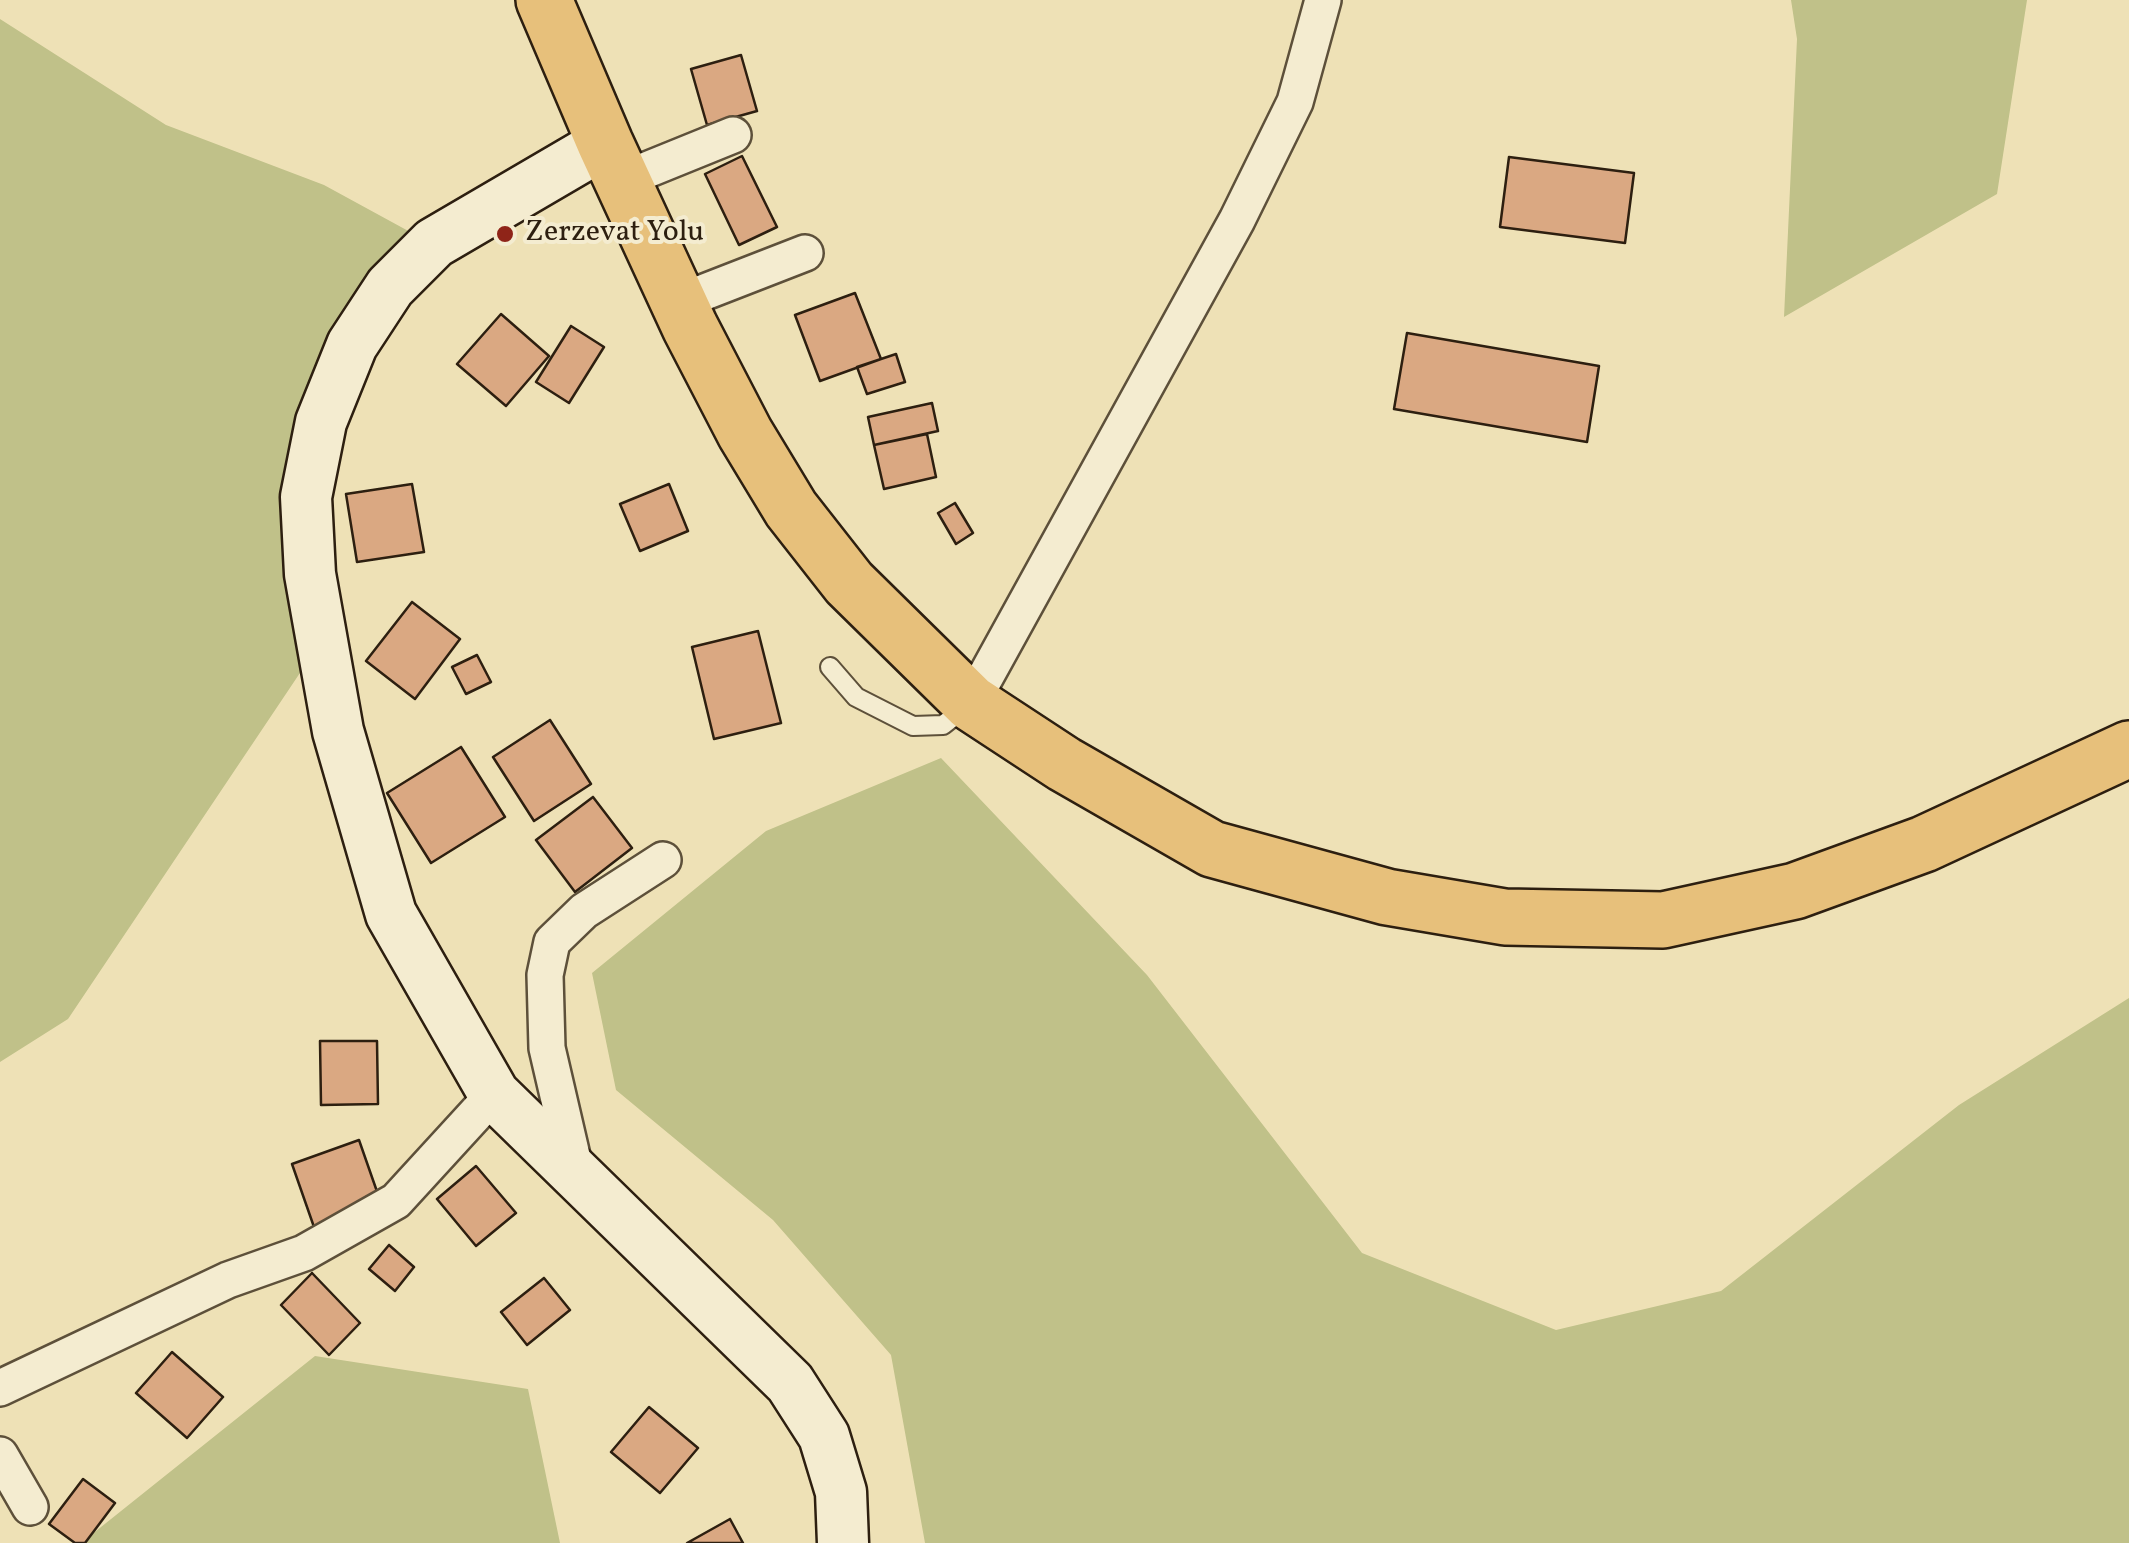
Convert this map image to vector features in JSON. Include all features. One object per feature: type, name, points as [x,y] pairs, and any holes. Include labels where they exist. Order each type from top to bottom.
[{"type":"main road","points":[[544,0],[679,302],[745,433],[791,510],[850,583],[970,704],[1064,764],[1212,849],[1388,897],[1505,916],[1662,920],[1795,891],[1924,844],[2129,750]]},
{"type":"street","points":[[970,704],[1237,220],[1296,102],[1323,0]]},
{"type":"street","points":[[732,135],[614,161],[434,242],[390,287],[352,345],[321,422],[306,497],[310,574],[338,731],[391,914],[494,1094],[790,1383],[824,1436],[842,1492],[843,1543]]},
{"type":"street","points":[[679,302],[805,253]]},
{"type":"street","points":[[576,1174],[547,1048],[545,975],[552,942],[584,911],[664,860]]},
{"type":"street","points":[[0,1388],[228,1280],[304,1253],[396,1201],[494,1094]]},
{"type":"street","points":[[0,1455],[30,1508]]},
{"type":"lane","points":[[830,667],[856,698],[913,726],[943,725],[970,704]]},
{"type":"green space","points":[[1791,0],[2027,0],[1997,194],[1784,317],[1797,39]]},
{"type":"green space","points":[[0,19],[166,125],[324,185],[423,239],[318,372],[310,658],[68,1019],[0,1062]]},
{"type":"green space","points":[[941,758],[1147,975],[1362,1253],[1556,1330],[1721,1291],[1959,1105],[2129,998],[2129,1543],[925,1543],[891,1355],[773,1220],[616,1090],[592,973],[766,831]]},
{"type":"green space","points":[[315,1356],[528,1389],[560,1543],[81,1543]]},
{"type":"building","points":[[741,55],[757,111],[707,125],[691,69]]},
{"type":"building","points":[[742,156],[777,227],[739,245],[705,174]]},
{"type":"building","points":[[1509,157],[1634,173],[1625,243],[1500,227]]},
{"type":"building","points":[[855,293],[881,359],[820,381],[795,315]]},
{"type":"building","points":[[501,314],[549,356],[506,406],[457,364]]},
{"type":"building","points":[[571,326],[604,347],[569,403],[536,382]]},
{"type":"building","points":[[1407,333],[1599,366],[1587,442],[1394,409]]},
{"type":"building","points":[[896,354],[905,382],[867,394],[857,367]]},
{"type":"building","points":[[932,403],[938,431],[874,445],[868,417]]},
{"type":"building","points":[[927,434],[936,477],[884,489],[874,445]]},
{"type":"building","points":[[412,484],[424,552],[357,562],[346,494]]},
{"type":"building","points":[[669,484],[688,531],[640,551],[620,504]]},
{"type":"building","points":[[955,503],[973,533],[956,544],[938,513]]},
{"type":"building","points":[[412,602],[460,639],[415,699],[366,661]]},
{"type":"building","points":[[758,631],[781,723],[714,739],[692,647]]},
{"type":"building","points":[[477,655],[491,682],[466,694],[452,667]]},
{"type":"building","points":[[550,720],[591,784],[534,821],[493,757]]},
{"type":"building","points":[[461,747],[505,817],[431,863],[387,793]]},
{"type":"building","points":[[593,797],[632,848],[575,892],[536,840]]},
{"type":"building","points":[[320,1041],[377,1041],[378,1104],[321,1105]]},
{"type":"building","points":[[359,1140],[381,1203],[314,1227],[292,1164]]},
{"type":"building","points":[[476,1166],[516,1213],[476,1246],[437,1199]]},
{"type":"building","points":[[389,1245],[414,1267],[395,1291],[369,1269]]},
{"type":"building","points":[[312,1273],[360,1323],[329,1355],[281,1305]]},
{"type":"building","points":[[544,1278],[570,1310],[527,1345],[501,1312]]},
{"type":"building","points":[[172,1352],[223,1397],[187,1438],[136,1393]]},
{"type":"building","points":[[649,1407],[698,1448],[660,1493],[611,1452]]},
{"type":"building","points":[[83,1479],[115,1503],[85,1543],[75,1543],[49,1524]]},
{"type":"building","points":[[730,1519],[743,1543],[687,1543]]},
{"type":"place","name":"Zerzevat Yolu","points":[[505,234]]}]
